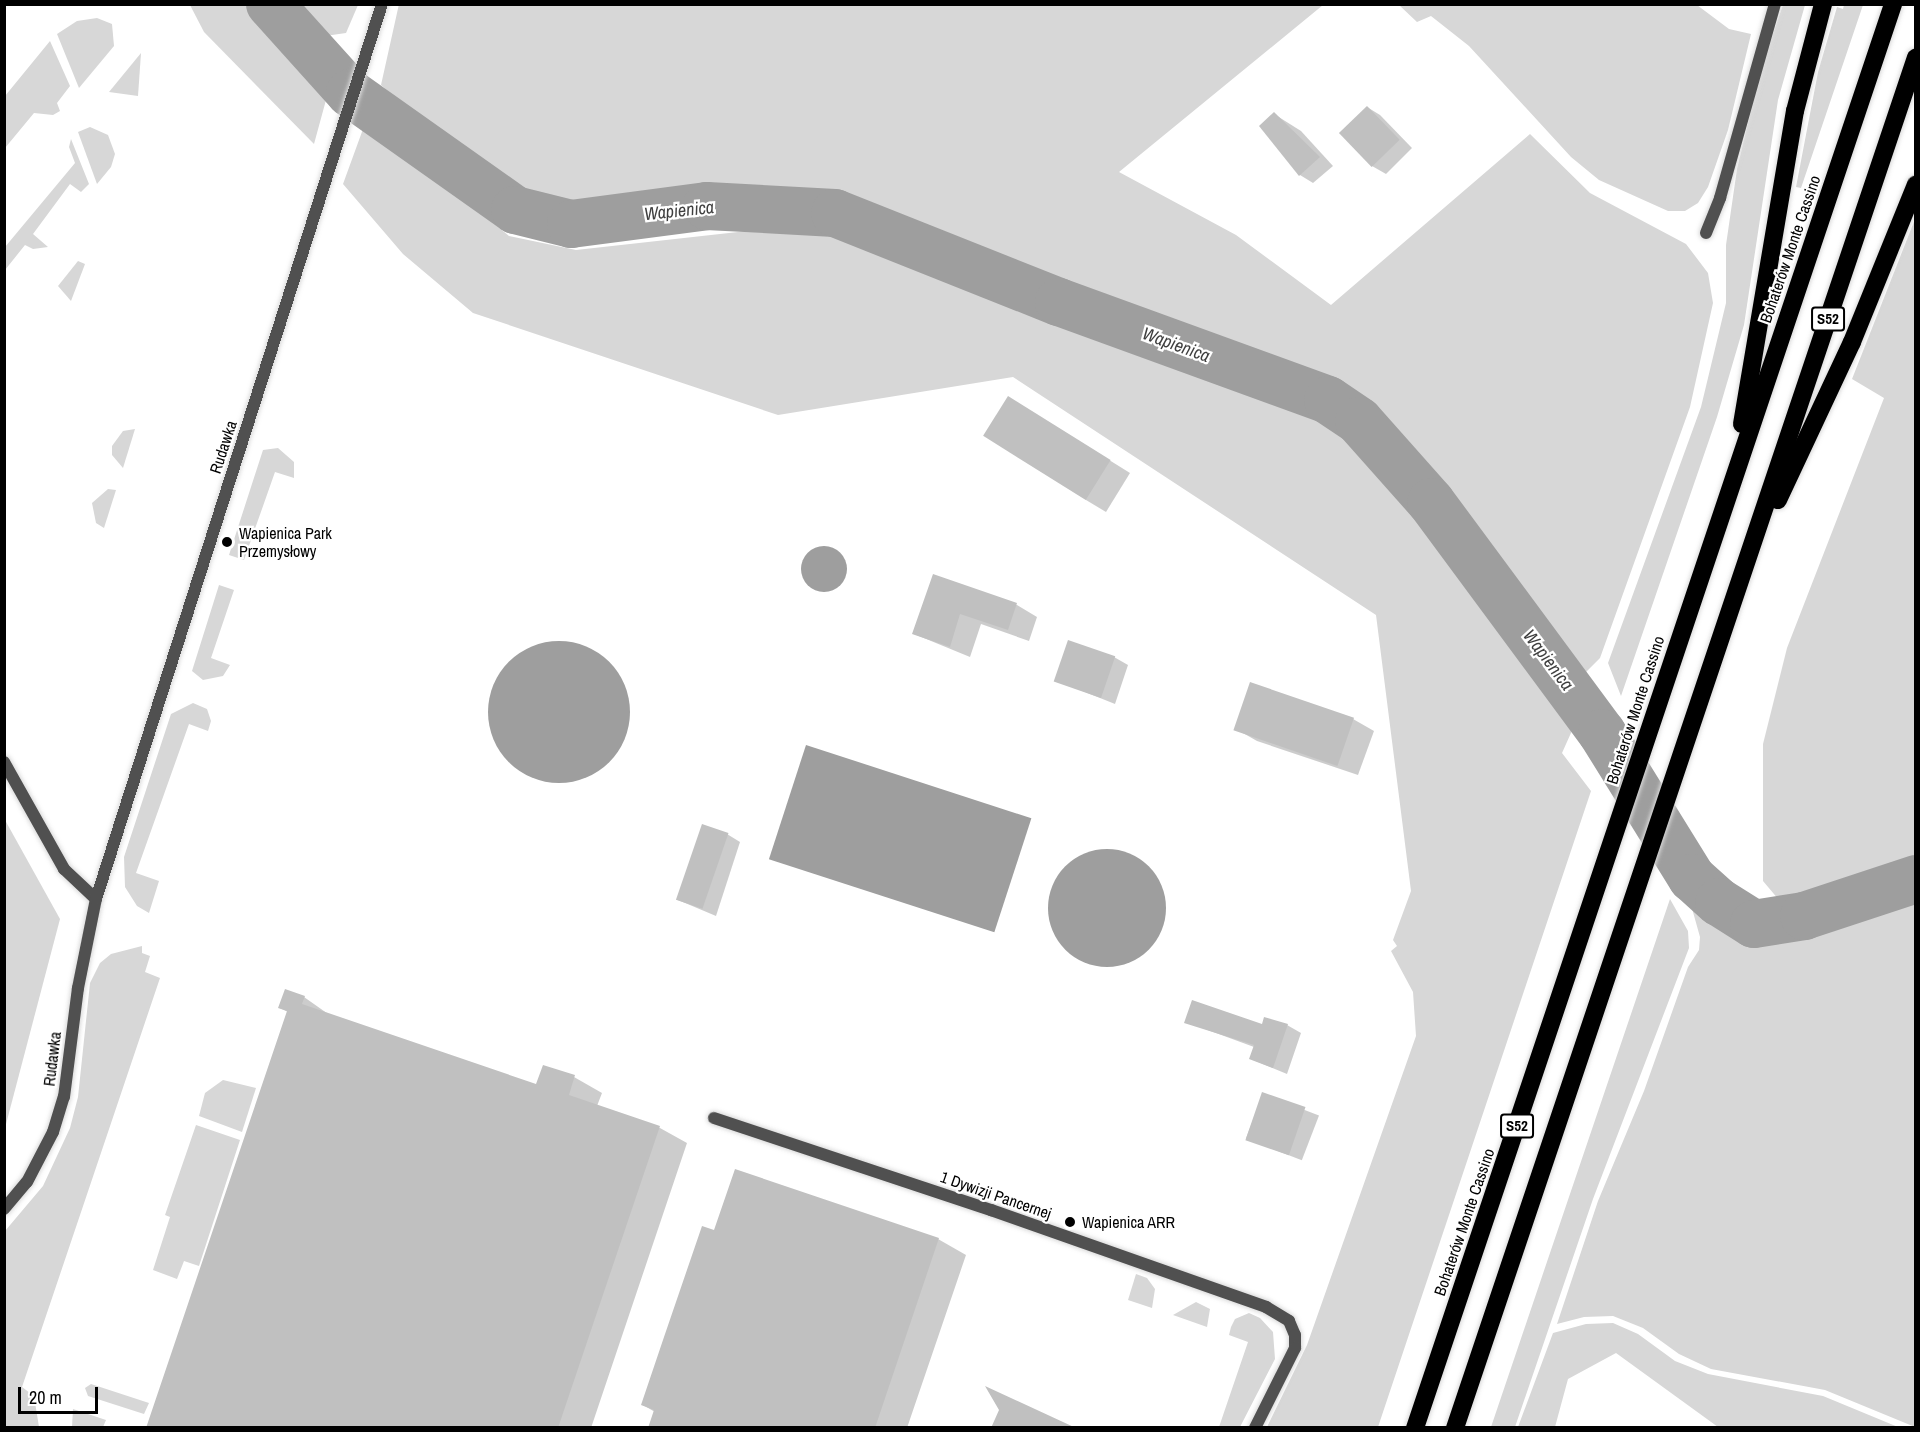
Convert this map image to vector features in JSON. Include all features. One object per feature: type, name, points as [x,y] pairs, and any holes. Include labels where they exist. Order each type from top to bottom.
[{"type":"highway","points":[[1729,490],[1795,111],[1823,4]]},
{"type":"highway","name":"Bohaterów Monte Cassino","points":[[1414,1428],[1893,4]]},
{"type":"highway","name":"S52","points":[[1455,1428],[1916,57]]},
{"type":"highway","points":[[1741,580],[1852,342],[1916,184]]},
{"type":"street","name":"Rudawka","points":[[4,1209],[27,1182],[53,1132],[64,1097],[78,988],[96,899],[377,28],[382,4]]},
{"type":"street","points":[[1706,233],[1720,198],[1775,4]]},
{"type":"street","points":[[4,762],[64,869],[96,899]]},
{"type":"street","name":"1 Dywizji Pancernej","points":[[714,1118],[991,1210],[1266,1307],[1289,1321],[1295,1335],[1295,1348],[1255,1428]]},
{"type":"shaded area","points":[[399,4],[1323,5],[1119,172],[1236,235],[1331,305],[1530,134],[1590,193],[1686,244],[1708,273],[1713,303],[1690,407],[1600,658],[1586,672],[1570,662],[1383,416],[1331,384],[859,201],[798,189],[722,190],[595,205],[533,195],[471,163],[381,85]]},
{"type":"shaded area","points":[[190,5],[253,5],[329,89],[314,144],[204,32]]},
{"type":"shaded area","points":[[296,5],[358,5],[346,33],[325,36]]},
{"type":"shaded area","points":[[1399,5],[1697,5],[1729,29],[1751,34],[1728,130],[1708,187],[1698,203],[1685,211],[1668,211],[1599,180],[1571,157],[1469,46],[1431,16],[1417,22]]},
{"type":"shaded area","points":[[1783,5],[1805,5],[1778,100],[1744,325],[1717,417],[1621,696],[1608,663],[1701,407],[1726,303],[1726,245],[1737,169],[1761,69]]},
{"type":"shaded area","points":[[1844,5],[1863,5],[1801,188],[1796,187],[1818,72],[1837,7],[1843,9]]},
{"type":"shaded area","points":[[97,18],[112,24],[114,46],[79,88],[57,34],[77,21]]},
{"type":"shaded area","points":[[50,41],[70,86],[57,103],[60,111],[53,115],[34,113],[5,148],[5,96]]},
{"type":"shaded area","points":[[141,53],[138,96],[109,92]]},
{"type":"shaded area","points":[[367,118],[509,236],[576,250],[756,230],[834,236],[1055,323],[1314,410],[1363,449],[1402,492],[1575,724],[1562,753],[1591,791],[1378,1427],[1267,1427],[1307,1345],[1416,1036],[1413,992],[1391,951],[1397,946],[1393,940],[1411,891],[1376,615],[1013,377],[778,415],[473,313],[403,254],[343,184]]},
{"type":"shaded area","points":[[90,127],[108,135],[115,154],[111,167],[97,184],[78,132]]},
{"type":"shaded area","points":[[71,139],[89,184],[81,192],[70,184],[33,234],[48,247],[33,249],[25,245],[5,270],[5,247],[75,163],[69,147]]},
{"type":"shaded area","points":[[1915,219],[1915,855],[1864,878],[1779,900],[1763,881],[1763,744],[1787,648],[1884,398],[1852,379]]},
{"type":"shaded area","points":[[78,261],[85,264],[71,301],[58,286]]},
{"type":"shaded area","points":[[135,429],[123,468],[112,455],[112,446],[123,431]]},
{"type":"shaded area","points":[[278,448],[294,462],[294,478],[275,472],[244,560],[229,555],[263,450]]},
{"type":"shaded area","points":[[108,489],[116,490],[104,528],[96,523],[92,503]]},
{"type":"shaded area","points":[[829,546],[841,552],[846,560],[846,578],[841,586],[833,591],[819,592],[811,589],[804,582],[801,564],[804,556],[811,549]]},
{"type":"shaded area","points":[[219,585],[234,590],[211,658],[230,665],[223,676],[203,680],[192,671]]},
{"type":"shaded area","points":[[559,641],[586,647],[609,662],[624,685],[630,712],[624,739],[609,762],[586,777],[559,783],[532,777],[509,762],[494,739],[488,712],[494,685],[509,662],[532,647]]},
{"type":"shaded area","points":[[193,703],[207,709],[211,721],[208,731],[189,724],[136,873],[159,881],[149,913],[137,906],[125,887],[124,857],[171,714]]},
{"type":"shaded area","points":[[806,745],[1031,818],[994,932],[769,859]]},
{"type":"shaded area","points":[[5,820],[60,919],[5,1128]]},
{"type":"shaded area","points":[[1107,849],[1130,853],[1149,866],[1162,885],[1166,908],[1162,931],[1149,950],[1130,963],[1107,967],[1084,963],[1065,950],[1052,931],[1048,908],[1052,885],[1065,866],[1084,853]]},
{"type":"shaded area","points":[[1686,887],[1729,926],[1764,935],[1818,923],[1915,890],[1915,1427],[1825,1390],[1711,1369],[1679,1354],[1643,1328],[1613,1316],[1584,1317],[1557,1324],[1598,1201],[1644,1091],[1688,967],[1699,950],[1700,937]]},
{"type":"shaded area","points":[[1670,899],[1688,931],[1689,948],[1593,1199],[1515,1427],[1491,1427]]},
{"type":"shaded area","points":[[142,946],[142,953],[150,956],[145,972],[160,978],[22,1387],[34,1396],[39,1427],[5,1427],[5,1231],[43,1186],[70,1128],[78,1097],[90,983],[100,963],[111,954]]},
{"type":"shaded area","points":[[223,1080],[256,1088],[242,1132],[199,1116],[205,1093]]},
{"type":"shaded area","points":[[196,1125],[240,1140],[199,1266],[184,1261],[177,1279],[153,1270],[170,1217],[165,1215]]},
{"type":"shaded area","points":[[1136,1274],[1147,1278],[1155,1289],[1152,1308],[1128,1300]]},
{"type":"shaded area","points":[[1196,1302],[1210,1309],[1207,1327],[1173,1315]]},
{"type":"shaded area","points":[[1249,1313],[1260,1318],[1273,1332],[1275,1359],[1240,1427],[1219,1427],[1248,1342],[1229,1335],[1231,1327],[1235,1319]]},
{"type":"shaded area","points":[[1613,1323],[1638,1334],[1675,1361],[1708,1374],[1823,1396],[1898,1427],[1718,1427],[1616,1353],[1568,1379],[1555,1427],[1518,1427],[1553,1333],[1586,1324]]},
{"type":"shaded area","points":[[91,1384],[149,1403],[144,1414],[88,1396],[85,1388]]},
{"type":"shaded area","points":[[73,1409],[106,1420],[103,1427],[72,1427]]},
{"type":"building","points":[[1367,106],[1400,140],[1372,167],[1339,133]]},
{"type":"building","points":[[1274,112],[1320,157],[1299,176],[1259,126]]},
{"type":"building","points":[[1008,396],[1111,460],[1086,500],[983,436]]},
{"type":"building","points":[[933,574],[1017,603],[1008,630],[960,614],[950,647],[912,634]]},
{"type":"building","points":[[1068,640],[1115,656],[1101,698],[1054,682]]},
{"type":"building","points":[[1250,682],[1354,718],[1337,766],[1233,730]]},
{"type":"building","points":[[702,824],[728,833],[702,909],[676,900]]},
{"type":"building","points":[[285,989],[305,996],[302,1004],[536,1084],[543,1065],[575,1075],[569,1095],[660,1126],[558,1428],[146,1428],[287,1011],[278,1008]]},
{"type":"building","points":[[1192,1000],[1262,1024],[1264,1017],[1288,1024],[1273,1068],[1249,1059],[1254,1045],[1184,1023]]},
{"type":"building","points":[[1262,1092],[1305,1107],[1289,1155],[1245,1140]]},
{"type":"building","points":[[735,1169],[939,1238],[875,1428],[648,1428],[654,1410],[641,1405],[702,1226],[714,1230]]},
{"type":"building","points":[[985,1386],[1076,1428],[991,1428],[999,1410]]},
{"type":"waterway","name":"Wapienica","points":[[270,4],[350,93],[515,210],[571,224],[707,206],[835,213],[1059,302],[1328,400],[1359,421],[1431,502],[1602,733],[1692,878],[1719,902],[1754,924],[1804,916],[1916,879]]},
{"type":"place","name":"Wapienica Park Przemysłowy","points":[[227,542]]},
{"type":"place","name":"Wapienica ARR","points":[[1070,1222]]}]
